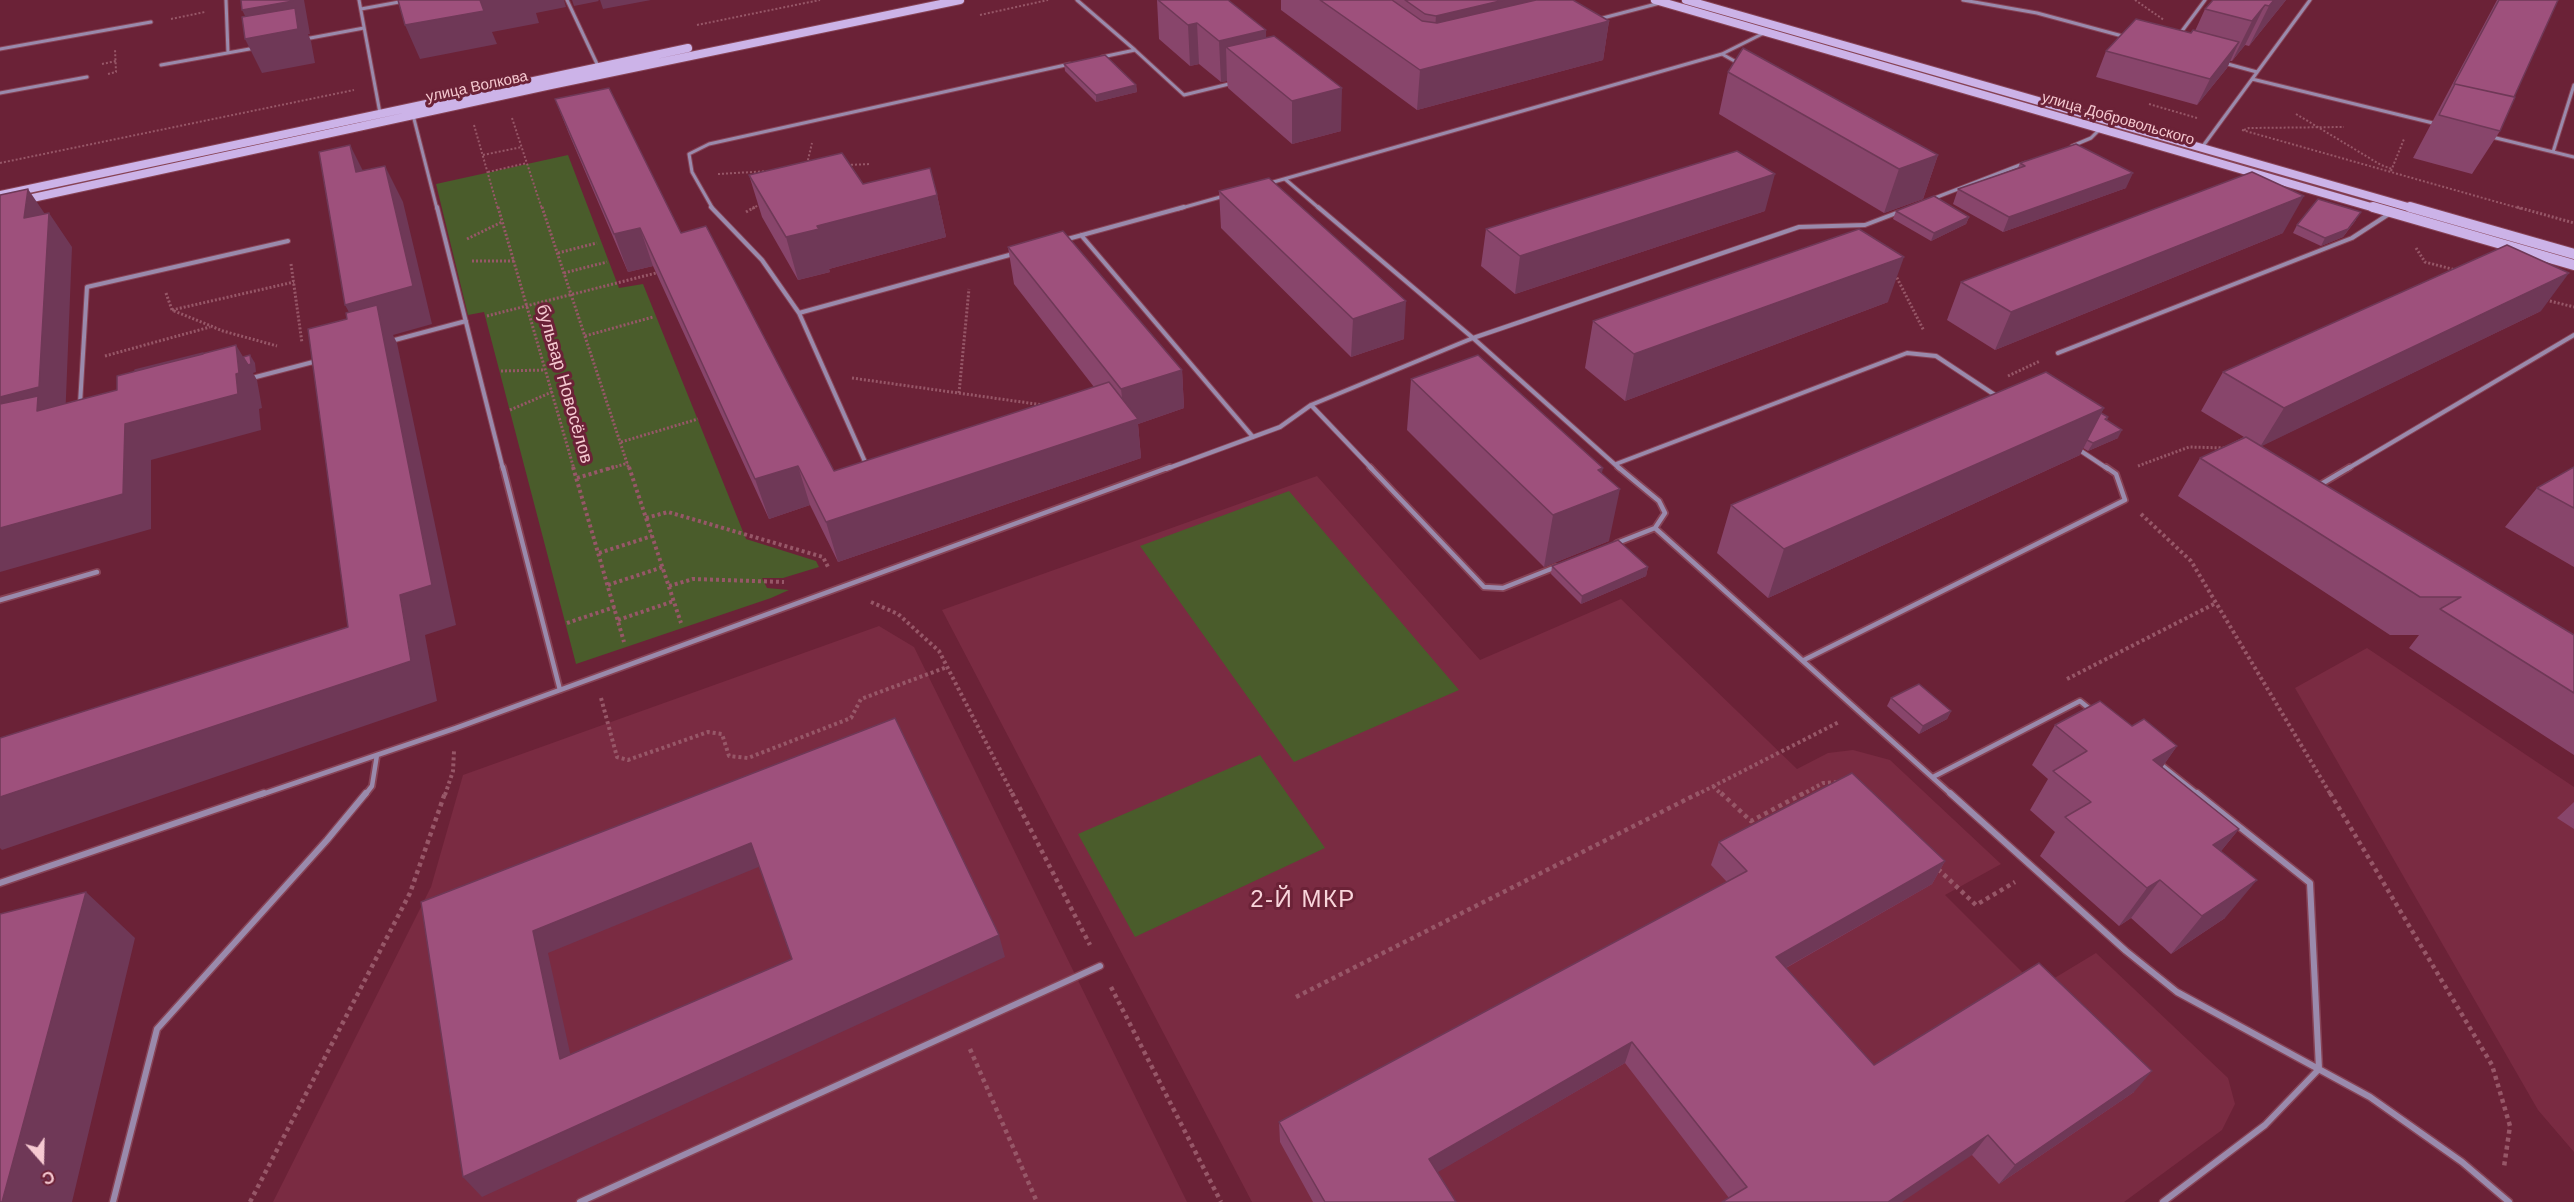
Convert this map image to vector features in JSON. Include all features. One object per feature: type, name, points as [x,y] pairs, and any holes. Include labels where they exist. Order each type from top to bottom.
[{"type":"main road","name":"улица Волкова","points":[[0,195],[598,66],[921,0]]},
{"type":"main road","name":"улица Волкова","points":[[0,205],[960,0]]},
{"type":"main road","name":"улица Добровольского","points":[[1686,0],[2574,254]]},
{"type":"main road","name":"улица Добровольского","points":[[1659,1],[2574,265]]},
{"type":"lane","points":[[226,0],[228,53]]},
{"type":"lane","points":[[359,0],[380,113]]},
{"type":"lane","points":[[361,9],[410,0]]},
{"type":"lane","points":[[567,0],[598,66]]},
{"type":"lane","points":[[1077,0],[1184,96],[1241,81]]},
{"type":"lane","points":[[1963,0],[2026,11],[2135,39]]},
{"type":"lane","points":[[2174,40],[2205,0]]},
{"type":"lane","points":[[2202,146],[2310,0]]},
{"type":"lane","points":[[1592,21],[1659,1]]},
{"type":"lane","points":[[0,49],[151,22]]},
{"type":"lane","points":[[296,40],[364,28]]},
{"type":"lane","points":[[1263,185],[1722,54],[1766,32]]},
{"type":"lane","points":[[161,65],[262,46]]},
{"type":"lane","points":[[1101,57],[1135,50]]},
{"type":"lane","points":[[1722,54],[1743,66]]},
{"type":"lane","points":[[868,468],[799,313],[762,260],[712,208],[694,176],[689,154],[709,144],[1078,62]]},
{"type":"lane","points":[[2223,63],[2257,72]]},
{"type":"lane","points":[[0,93],[87,77]]},
{"type":"lane","points":[[2252,79],[2446,126]]},
{"type":"lane","points":[[2553,152],[2574,85]]},
{"type":"lane","points":[[413,115],[560,690]]},
{"type":"lane","points":[[2070,146],[2091,138],[2101,128]]},
{"type":"lane","points":[[2489,136],[2574,156]]},
{"type":"lane","points":[[1924,202],[2028,162]]},
{"type":"lane","points":[[1285,179],[1473,338],[1590,444],[1659,501],[1665,513],[1655,528],[1612,545]]},
{"type":"lane","points":[[1059,242],[1228,195]]},
{"type":"lane","points":[[0,883],[456,728],[1253,437],[1280,427],[1311,405],[1473,338],[1799,227],[1865,225],[1905,210]]},
{"type":"lane","points":[[2058,353],[2352,238],[2391,212]]},
{"type":"lane","points":[[1081,236],[1253,437]]},
{"type":"lane","points":[[80,414],[87,287],[288,241]]},
{"type":"lane","points":[[799,313],[1015,254]]},
{"type":"lane","points":[[386,343],[466,321]]},
{"type":"lane","points":[[2308,491],[2574,335]]},
{"type":"lane","points":[[1616,464],[1907,353],[1936,356],[2002,399]]},
{"type":"lane","points":[[249,379],[328,358]]},
{"type":"lane","points":[[1311,405],[1484,587],[1503,588],[1557,567]]},
{"type":"lane","points":[[1804,660],[2125,500],[2116,474],[2068,443]]},
{"type":"lane","points":[[1655,528],[2126,951],[2177,992],[2370,1097],[2462,1162],[2509,1202]]},
{"type":"lane","points":[[0,600],[97,572]]},
{"type":"lane","points":[[1933,777],[2080,701],[2099,715]]},
{"type":"lane","points":[[112,1202],[157,1029],[327,840],[372,786],[377,755]]},
{"type":"lane","points":[[2154,759],[2310,883],[2319,1069],[2265,1125],[2163,1202]]},
{"type":"lane","points":[[580,1202],[1100,966]]},
{"type":"path","points":[[1030,0],[1033,3]]},
{"type":"path","points":[[2135,0],[2181,31]]},
{"type":"path","points":[[151,22],[226,9]]},
{"type":"path","points":[[2287,109],[2391,170],[2413,118]]},
{"type":"path","name":"бульвар Новосёлов","points":[[512,116],[684,633]]},
{"type":"path","points":[[806,168],[814,137],[813,121]]},
{"type":"path","name":"бульвар Новосёлов","points":[[474,124],[627,652]]},
{"type":"path","points":[[2244,130],[2250,128],[2352,127]]},
{"type":"path","points":[[483,155],[522,147]]},
{"type":"path","points":[[488,172],[527,163]]},
{"type":"path","points":[[838,166],[870,164]]},
{"type":"path","points":[[694,176],[772,171]]},
{"type":"path","points":[[727,223],[765,201]]},
{"type":"path","points":[[447,248],[502,222]]},
{"type":"path","points":[[288,241],[306,364]]},
{"type":"path","points":[[558,254],[597,243]]},
{"type":"path","points":[[2406,245],[2418,248],[2425,262],[2456,270]]},
{"type":"path","points":[[450,262],[514,261]]},
{"type":"path","points":[[564,273],[607,262]]},
{"type":"path","points":[[1891,264],[1936,356]]},
{"type":"path","points":[[958,393],[971,266]]},
{"type":"path","points":[[165,269],[166,296],[172,310],[211,326],[278,346],[286,345]]},
{"type":"path","points":[[466,321],[661,271]]},
{"type":"path","points":[[172,310],[294,282]]},
{"type":"path","points":[[2542,299],[2574,307]]},
{"type":"path","points":[[585,336],[653,317]]},
{"type":"path","points":[[82,362],[211,326]]},
{"type":"path","points":[[294,343],[302,342]]},
{"type":"path","points":[[1983,387],[2058,353]]},
{"type":"path","points":[[479,372],[545,370]]},
{"type":"path","points":[[826,374],[1053,406]]},
{"type":"path","points":[[491,419],[552,392]]},
{"type":"path","points":[[621,442],[698,419]]},
{"type":"path","points":[[2116,474],[2189,447],[2232,448]]},
{"type":"path","points":[[577,478],[628,463]]},
{"type":"path","points":[[2125,500],[2191,561],[2492,1065],[2510,1126],[2500,1195]]},
{"type":"path","points":[[646,518],[668,512],[824,557],[831,573]]},
{"type":"path","points":[[599,553],[652,536]]},
{"type":"path","points":[[608,585],[663,567]]},
{"type":"path","points":[[669,586],[693,579],[792,583]]},
{"type":"path","points":[[842,588],[897,614],[939,651],[1221,1202]]},
{"type":"path","points":[[618,620],[674,601]]},
{"type":"path","points":[[2080,701],[2057,684],[2216,603]]},
{"type":"path","points":[[544,630],[615,607]]},
{"type":"path","points":[[596,677],[617,757],[628,760],[708,732],[723,734],[729,756],[748,758],[851,718],[861,699],[947,667]]},
{"type":"path","points":[[1296,997],[1860,711]]},
{"type":"path","points":[[250,1202],[410,893],[453,771],[456,728]]},
{"type":"path","points":[[1713,786],[1751,821],[1823,783],[1844,781]]},
{"type":"path","points":[[1932,863],[1976,905],[2036,870]]},
{"type":"path","points":[[961,1029],[1037,1202]]},
{"type":"shaded area","points":[[1317,476],[1480,660],[1621,599],[1797,769],[1828,753],[1853,750],[1890,760],[2001,864],[1945,895],[2038,988],[2096,953],[2228,1078],[2235,1104],[2222,1130],[2124,1202],[1252,1202],[942,610]]},
{"type":"shaded area","points":[[879,626],[914,647],[1187,1202],[273,1202],[431,887],[463,775]]},
{"type":"shaded area","points":[[2367,648],[2574,787],[2574,1152],[2538,1110],[2295,688]]},
{"type":"green space","points":[[568,155],[619,288],[643,284],[746,539],[816,561],[819,567],[783,578],[762,578],[767,588],[789,590],[771,598],[576,664],[484,312],[468,315],[436,184]]},
{"type":"green space","points":[[1289,491],[1459,690],[1294,762],[1140,546]]},
{"type":"green space","points":[[1260,755],[1325,848],[1135,937],[1078,834]]},
{"type":"building","points":[[241,0],[293,0],[293,1],[242,10]]},
{"type":"building","points":[[398,0],[480,0],[484,11],[405,25]]},
{"type":"building","points":[[1158,0],[1228,0],[1266,30],[1219,41],[1197,23],[1188,25]]},
{"type":"building","points":[[1320,0],[1392,0],[1422,21],[1437,23],[1536,0],[1573,0],[1609,21],[1420,70]]},
{"type":"building","points":[[1405,0],[1504,0],[1436,16],[1425,14]]},
{"type":"building","points":[[2213,0],[2274,0],[2269,6],[2265,5],[2252,21],[2205,9]]},
{"type":"building","points":[[2499,0],[2558,0],[2514,97],[2454,84]]},
{"type":"building","points":[[295,8],[298,29],[245,39],[242,17]]},
{"type":"building","points":[[2136,19],[2239,42],[2210,79],[2106,51]]},
{"type":"building","points":[[1274,36],[1342,88],[1292,101],[1226,47]]},
{"type":"building","points":[[1743,48],[1938,155],[1899,169],[1728,72]]},
{"type":"building","points":[[1105,55],[1136,85],[1096,95],[1064,64]]},
{"type":"building","points":[[2455,84],[2515,97],[2500,131],[2439,115]]},
{"type":"building","points":[[609,88],[681,233],[706,226],[834,471],[1109,382],[1138,419],[826,522],[798,466],[755,479],[640,228],[614,234],[555,99]]},
{"type":"building","points":[[2076,144],[2133,173],[2009,217],[1958,189],[2025,166],[2020,163]]},
{"type":"building","points":[[350,145],[356,172],[385,166],[413,286],[345,305],[319,152]]},
{"type":"building","points":[[1737,151],[1775,174],[1520,256],[1486,229]]},
{"type":"building","points":[[842,153],[863,184],[930,168],[937,195],[817,226],[819,229],[786,237],[749,175]]},
{"type":"building","points":[[2252,172],[2304,196],[2011,312],[1961,282]]},
{"type":"building","points":[[1269,178],[1406,301],[1353,319],[1219,191]]},
{"type":"building","points":[[28,189],[24,218],[49,213],[39,387],[0,397],[0,195]]},
{"type":"building","points":[[1934,196],[1969,217],[1934,233],[1896,211]]},
{"type":"building","points":[[2318,199],[2361,212],[2348,229],[2325,238],[2297,225]]},
{"type":"building","points":[[1859,229],[1904,257],[1634,354],[1593,321]]},
{"type":"building","points":[[1063,231],[1182,370],[1121,389],[1008,247]]},
{"type":"building","points":[[2507,245],[2569,273],[2284,408],[2223,372]]},
{"type":"building","points":[[377,305],[432,585],[400,595],[411,661],[0,797],[0,738],[348,627],[308,329],[347,319],[346,313]]},
{"type":"building","points":[[236,345],[239,373],[236,374],[238,394],[125,424],[123,494],[0,528],[0,404],[38,396],[37,411],[117,390],[117,376]]},
{"type":"building","points":[[203,354],[135,371],[135,370]]},
{"type":"building","points":[[250,355],[251,364],[248,365],[243,357]]},
{"type":"building","points":[[1478,355],[1603,468],[1598,470],[1620,489],[1553,515],[1411,379]]},
{"type":"building","points":[[2046,372],[2104,408],[1784,549],[1731,505]]},
{"type":"building","points":[[2101,413],[2108,417],[2105,419],[2122,430],[2093,443],[2087,440]]},
{"type":"building","points":[[2246,437],[2574,635],[2574,693],[2440,609],[2461,597],[2420,597],[2200,458]]},
{"type":"building","points":[[2574,467],[2574,508],[2537,488]]},
{"type":"building","points":[[1618,540],[1648,567],[1582,596],[1552,566]]},
{"type":"building","points":[[1919,684],[1951,711],[1923,726],[1891,698]]},
{"type":"building","points":[[2100,701],[2132,726],[2144,719],[2177,746],[2153,760],[2239,829],[2213,845],[2257,880],[2202,916],[2160,880],[2147,888],[2065,817],[2091,802],[2053,771],[2087,751],[2055,725]]},
{"type":"building","points":[[895,718],[999,935],[463,1177],[421,902]],"holes":[[[751,843],[792,959],[560,1059],[533,931]]]},
{"type":"building","points":[[1852,773],[1945,861],[1776,957],[1874,1065],[2039,963],[2152,1071],[2015,1165],[1988,1135],[1888,1202],[1722,1202],[1747,1187],[1632,1042],[1429,1159],[1456,1202],[1325,1202],[1279,1122],[1747,871],[1719,842]]},
{"type":"building","points":[[86,892],[2,1202],[0,1202],[0,914]]},
{"type":"district","name":"2-Й МКР","points":[[1303,900]]}]
